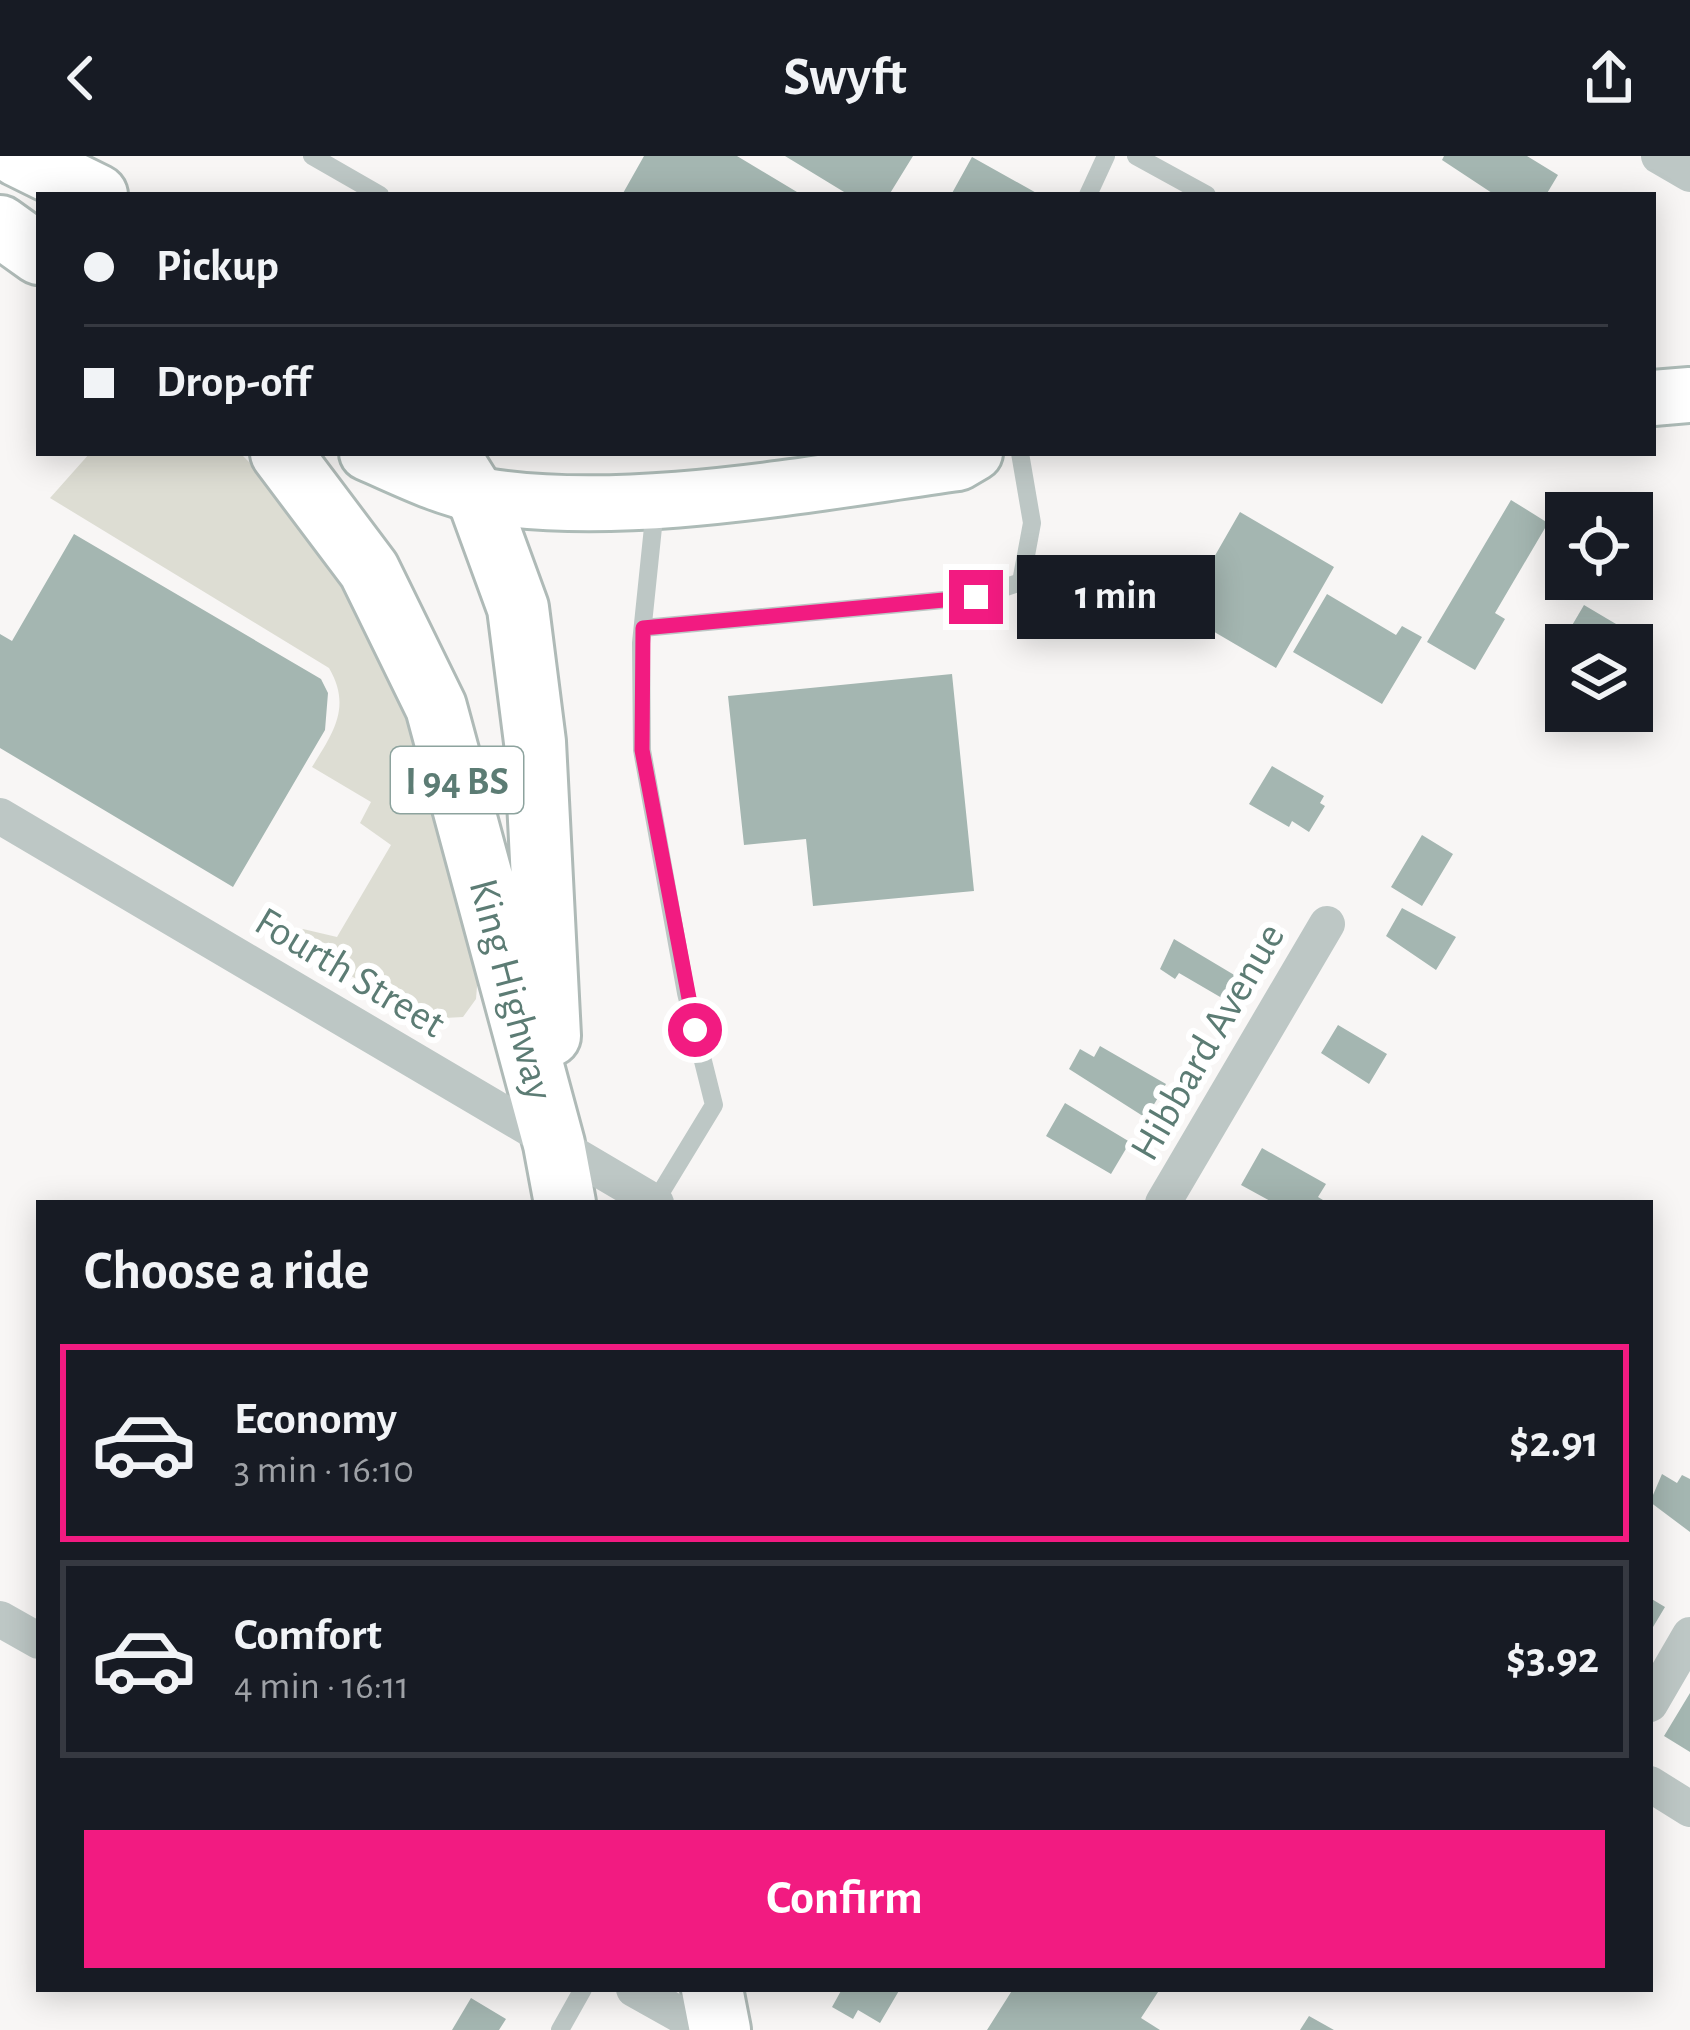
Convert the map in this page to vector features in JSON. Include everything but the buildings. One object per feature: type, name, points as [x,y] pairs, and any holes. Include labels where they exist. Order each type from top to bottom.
[{"type":"main road","points":[[18,156],[92,192]]},
{"type":"main road","points":[[0,226],[36,252]]},
{"type":"main road","name":"King Highway","points":[[283,456],[369,570],[436,707],[554,1144],[564,1200]]},
{"type":"main road","name":"King Highway","points":[[461,474],[501,551],[518,608],[530,680],[554,1144]]},
{"type":"main road","points":[[713,1992],[720,2030]]},
{"type":"street","points":[[1658,156],[1690,174]]},
{"type":"street","points":[[1656,398],[1690,395]]},
{"type":"street","points":[[380,456],[461,474],[547,502],[656,497],[958,464],[972,456]]},
{"type":"street","points":[[796,456],[891,456]]},
{"type":"street","name":"Fourth Street","points":[[0,817],[650,1200]]},
{"type":"street","name":"Hibbard Avenue","points":[[1165,1200],[1327,924]]},
{"type":"street","points":[[0,1619],[36,1640]]},
{"type":"street","points":[[1653,1699],[1690,1635]]},
{"type":"street","points":[[1653,1786],[1690,1809]]},
{"type":"street","points":[[639,1992],[707,2030]]},
{"type":"lane","points":[[311,156],[375,192]]},
{"type":"lane","points":[[1089,192],[1106,156]]},
{"type":"lane","points":[[1136,156],[1202,192]]},
{"type":"lane","points":[[643,628],[976,597],[1021,582],[1032,523],[1021,456]]},
{"type":"lane","points":[[656,497],[643,628],[642,750],[686,993],[714,1105],[657,1200]]},
{"type":"lane","points":[[560,2030],[581,1992]]},
{"type":"shaded area","points":[[87,456],[243,456],[297,518],[373,637],[425,759],[478,974],[476,999],[463,1017],[426,1019],[292,942],[303,929],[337,937],[391,845],[360,823],[371,802],[312,767],[337,719],[339,695],[329,668],[50,498]]},
{"type":"route","points":[[695,1030],[642,750],[643,628],[976,597]]}]
